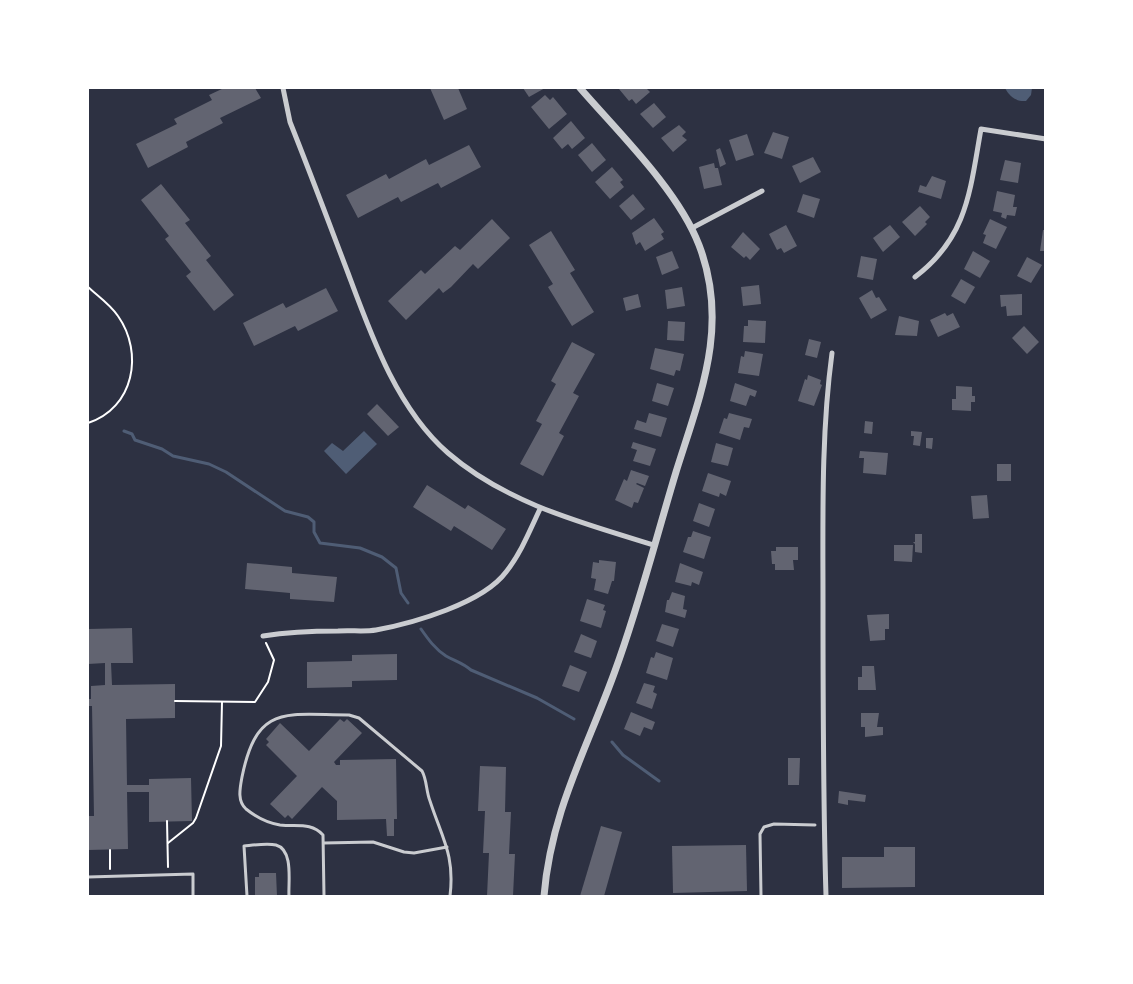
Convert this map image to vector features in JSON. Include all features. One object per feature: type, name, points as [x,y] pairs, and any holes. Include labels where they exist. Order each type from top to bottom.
[{"type":"street","points":[[283,88],[290,122],[375,344],[389,372],[413,411],[448,452],[479,475],[540,509],[654,545]]},
{"type":"street","points":[[544,896],[548,858],[559,812],[616,669],[707,373],[714,323],[710,285],[705,262],[692,228],[654,174],[580,88]]},
{"type":"street","points":[[914,277],[934,263],[955,233],[969,196],[981,129],[1046,139]]},
{"type":"street","points":[[692,228],[762,191]]},
{"type":"street","points":[[826,896],[823,562],[826,396],[832,353]]},
{"type":"street","points":[[263,636],[290,632],[375,630],[399,624],[473,599],[498,582],[506,572],[525,541],[540,509]]},
{"type":"lane","points":[[324,896],[323,836],[314,828],[268,822],[242,806],[239,796],[252,742],[262,727],[275,718],[309,715],[350,715],[359,718],[422,771],[426,777],[429,798],[448,847],[452,868],[450,896]]},
{"type":"lane","points":[[761,896],[760,834],[764,827],[774,824],[815,825]]},
{"type":"lane","points":[[324,843],[373,842],[404,852],[414,853],[448,847]]},
{"type":"lane","points":[[247,896],[244,846],[276,845],[281,847],[288,859],[288,896]]},
{"type":"lane","points":[[88,877],[193,874],[193,896]]},
{"type":"path","points":[[88,287],[117,314],[124,325],[131,344],[133,364],[129,383],[120,400],[106,414],[88,423]]},
{"type":"path","points":[[175,701],[255,702],[268,682],[274,660],[263,636]]},
{"type":"path","points":[[168,843],[193,823],[196,818],[221,746],[222,702]]},
{"type":"path","points":[[167,821],[168,874]]},
{"type":"path","points":[[110,850],[110,876]]},
{"type":"water","points":[[1005,88],[1032,88],[1031,95],[1026,101],[1019,101],[1013,98]]},
{"type":"water","points":[[364,431],[377,444],[346,474],[324,451],[332,443],[343,451]]},
{"type":"building","points":[[224,88],[255,88],[261,98],[220,118],[223,123],[186,142],[188,147],[148,168],[136,144],[177,124],[174,119],[212,100],[209,95]]},
{"type":"building","points":[[430,88],[458,88],[467,109],[444,120]]},
{"type":"building","points":[[523,88],[545,88],[529,97]]},
{"type":"building","points":[[620,88],[646,88],[650,92],[636,104],[632,99],[629,101]]},
{"type":"building","points":[[545,95],[550,100],[553,97],[567,114],[549,129],[531,107]]},
{"type":"building","points":[[654,103],[666,117],[653,128],[640,114]]},
{"type":"building","points":[[571,121],[585,138],[572,149],[568,144],[562,149],[553,138]]},
{"type":"building","points":[[679,125],[686,132],[682,136],[687,140],[673,152],[661,138]]},
{"type":"building","points":[[773,132],[789,137],[782,159],[764,153]]},
{"type":"building","points":[[747,134],[754,155],[736,161],[729,140]]},
{"type":"building","points":[[592,143],[606,160],[592,172],[578,155]]},
{"type":"building","points":[[469,145],[481,167],[441,188],[438,183],[401,202],[398,197],[358,218],[346,195],[386,174],[389,179],[426,159],[429,165]]},
{"type":"building","points":[[720,148],[726,164],[720,167],[716,150]]},
{"type":"building","points":[[813,157],[821,172],[800,183],[792,166]]},
{"type":"building","points":[[1005,160],[1021,163],[1018,183],[1000,180]]},
{"type":"building","points":[[714,163],[715,168],[718,168],[722,185],[704,189],[699,167]]},
{"type":"building","points":[[612,167],[623,180],[620,182],[624,187],[610,199],[595,182]]},
{"type":"building","points":[[932,176],[946,181],[941,199],[918,192],[920,185],[926,187]]},
{"type":"building","points":[[161,184],[190,220],[185,223],[211,256],[206,260],[234,295],[214,311],[186,276],[191,272],[165,239],[169,236],[141,200]]},
{"type":"building","points":[[997,191],[1015,195],[1013,207],[1017,207],[1015,216],[1007,215],[1006,219],[1001,217],[1002,213],[993,211]]},
{"type":"building","points":[[633,194],[645,209],[631,220],[619,206]]},
{"type":"building","points":[[803,194],[820,199],[814,218],[797,212]]},
{"type":"building","points":[[920,206],[930,217],[925,222],[927,224],[915,236],[902,222]]},
{"type":"building","points":[[654,218],[664,232],[661,234],[664,239],[645,251],[640,242],[636,245],[632,233]]},
{"type":"building","points":[[492,219],[510,238],[478,269],[473,264],[443,293],[439,288],[406,320],[388,301],[421,270],[425,274],[455,246],[460,250]]},
{"type":"building","points":[[990,219],[1007,227],[996,249],[983,243],[986,235],[983,234]]},
{"type":"building","points":[[786,225],[797,246],[784,253],[781,248],[777,250],[769,234]]},
{"type":"building","points":[[890,225],[900,237],[883,252],[873,238]]},
{"type":"building","points":[[1043,230],[1046,230],[1046,251],[1040,251]]},
{"type":"building","points":[[551,231],[575,270],[570,273],[594,312],[572,326],[548,287],[553,284],[529,245]]},
{"type":"building","points":[[743,232],[760,249],[750,260],[746,256],[744,258],[731,247]]},
{"type":"building","points":[[672,251],[679,268],[662,275],[656,257]]},
{"type":"building","points":[[973,251],[990,261],[980,278],[964,269]]},
{"type":"building","points":[[861,256],[877,259],[873,280],[857,277]]},
{"type":"building","points":[[1027,257],[1042,265],[1031,283],[1017,276]]},
{"type":"building","points":[[961,279],[975,287],[965,304],[951,296]]},
{"type":"building","points":[[759,285],[761,304],[743,306],[741,287]]},
{"type":"building","points":[[682,287],[685,306],[667,309],[665,290]]},
{"type":"building","points":[[326,288],[338,311],[298,331],[295,326],[254,346],[243,323],[283,303],[286,308]]},
{"type":"building","points":[[872,290],[876,298],[879,297],[887,310],[871,319],[859,298]]},
{"type":"building","points":[[638,294],[641,307],[626,311],[623,298]]},
{"type":"building","points":[[1022,294],[1022,315],[1007,316],[1006,306],[1001,307],[1000,295]]},
{"type":"building","points":[[945,313],[947,316],[953,313],[960,327],[938,337],[930,320]]},
{"type":"building","points":[[899,316],[919,321],[917,336],[895,335]]},
{"type":"building","points":[[748,320],[766,321],[765,343],[743,342],[744,326],[748,326]]},
{"type":"building","points":[[668,321],[685,322],[684,341],[667,340]]},
{"type":"building","points":[[1024,326],[1039,342],[1027,354],[1012,338]]},
{"type":"building","points":[[809,339],[821,342],[817,358],[805,355]]},
{"type":"building","points":[[572,342],[595,354],[573,393],[579,396],[559,433],[564,436],[543,476],[520,464],[542,424],[536,421],[556,384],[551,381]]},
{"type":"building","points":[[655,348],[684,354],[680,371],[676,370],[674,376],[650,369]]},
{"type":"building","points":[[745,351],[763,354],[759,376],[738,373],[741,356],[744,357]]},
{"type":"building","points":[[808,375],[821,380],[820,384],[822,385],[814,406],[798,401]]},
{"type":"building","points":[[657,383],[674,388],[668,406],[652,401]]},
{"type":"building","points":[[735,383],[757,391],[755,397],[750,395],[746,406],[730,401]]},
{"type":"building","points":[[956,386],[972,387],[972,396],[975,396],[975,402],[971,402],[971,411],[952,410],[952,399],[956,399]]},
{"type":"building","points":[[377,404],[399,427],[388,436],[367,414]]},
{"type":"building","points":[[649,413],[667,418],[661,437],[634,429],[637,420],[646,423]]},
{"type":"building","points":[[729,413],[752,419],[749,428],[744,427],[740,440],[719,433],[724,418],[727,419]]},
{"type":"building","points":[[865,421],[873,422],[872,434],[864,433]]},
{"type":"building","points":[[911,431],[922,432],[920,446],[913,445],[914,436],[911,436]]},
{"type":"building","points":[[926,438],[933,438],[932,449],[926,448]]},
{"type":"building","points":[[633,442],[656,449],[650,466],[633,461],[637,450],[631,448]]},
{"type":"building","points":[[716,443],[733,448],[728,466],[711,462]]},
{"type":"building","points":[[860,451],[888,453],[886,475],[863,473],[864,458],[859,458]]},
{"type":"building","points":[[997,464],[1011,464],[1011,481],[997,481]]},
{"type":"building","points":[[631,470],[649,476],[645,486],[636,484],[644,488],[638,503],[634,502],[632,508],[615,500],[624,479],[627,481]]},
{"type":"building","points":[[708,473],[731,481],[726,496],[720,493],[719,497],[702,491]]},
{"type":"building","points":[[427,485],[465,509],[468,505],[506,529],[492,550],[454,526],[451,531],[413,507]]},
{"type":"building","points":[[987,495],[989,518],[973,519],[971,496]]},
{"type":"building","points":[[699,503],[715,509],[709,527],[693,521]]},
{"type":"building","points":[[693,531],[711,537],[704,559],[683,552],[688,537],[691,537]]},
{"type":"building","points":[[915,534],[922,534],[922,553],[915,552],[915,544],[913,542],[915,542]]},
{"type":"building","points":[[894,545],[913,545],[912,562],[894,561]]},
{"type":"building","points":[[776,547],[798,547],[798,560],[793,560],[794,570],[775,570],[775,564],[772,564],[771,551],[776,551]]},
{"type":"building","points":[[599,560],[616,562],[614,581],[612,581],[608,594],[594,590],[596,579],[591,578],[593,562],[599,563]]},
{"type":"building","points":[[247,563],[292,567],[292,573],[337,577],[334,602],[290,599],[290,593],[245,589]]},
{"type":"building","points":[[680,563],[703,572],[699,585],[692,582],[691,586],[675,582]]},
{"type":"building","points":[[672,592],[685,596],[683,609],[687,610],[685,618],[665,612],[667,600],[669,600]]},
{"type":"building","points":[[587,599],[605,605],[603,610],[606,611],[601,628],[580,621]]},
{"type":"building","points":[[889,614],[889,629],[885,629],[885,640],[870,641],[867,615]]},
{"type":"building","points":[[662,624],[679,629],[673,647],[656,641]]},
{"type":"building","points":[[132,628],[133,663],[111,663],[112,685],[175,684],[175,718],[126,719],[127,785],[149,785],[149,779],[191,778],[192,821],[149,822],[149,792],[127,792],[128,849],[88,850],[88,816],[94,816],[92,706],[88,706],[88,699],[91,699],[91,686],[105,685],[105,663],[88,664],[88,629]]},
{"type":"building","points":[[581,634],[597,641],[591,658],[574,652]]},
{"type":"building","points":[[656,652],[673,658],[667,680],[646,673],[651,657],[654,658]]},
{"type":"building","points":[[397,654],[397,680],[352,681],[352,687],[307,688],[307,662],[352,661],[352,655]]},
{"type":"building","points":[[570,665],[587,672],[579,692],[562,686]]},
{"type":"building","points":[[862,666],[874,666],[876,690],[858,690],[858,677],[862,677]]},
{"type":"building","points":[[644,683],[655,686],[653,692],[657,694],[652,709],[636,703]]},
{"type":"building","points":[[631,712],[655,722],[652,730],[644,727],[640,736],[624,729]]},
{"type":"building","points":[[861,713],[879,713],[877,727],[883,727],[883,735],[865,737],[865,727],[861,727]]},
{"type":"building","points":[[340,719],[344,722],[347,719],[362,733],[334,762],[336,765],[340,765],[340,760],[396,759],[397,819],[394,819],[394,836],[387,836],[386,819],[337,820],[337,801],[322,787],[292,819],[288,815],[285,818],[270,804],[297,776],[266,745],[269,742],[266,739],[280,723],[309,751]]},
{"type":"building","points":[[788,758],[800,758],[799,785],[788,785]]},
{"type":"building","points":[[480,766],[506,767],[505,812],[511,812],[509,854],[515,854],[513,896],[487,896],[489,853],[483,853],[485,811],[478,811]]},
{"type":"building","points":[[839,791],[866,795],[865,802],[848,800],[848,805],[838,803]]},
{"type":"building","points":[[601,826],[622,832],[604,896],[580,896]]},
{"type":"building","points":[[746,845],[747,891],[673,893],[672,846]]},
{"type":"building","points":[[884,847],[915,847],[915,887],[842,888],[842,857],[884,857]]},
{"type":"building","points":[[259,873],[276,873],[277,896],[255,896],[255,877],[259,877]]},
{"type":"waterway","points":[[124,431],[132,434],[135,440],[162,449],[173,456],[209,464],[226,472],[285,511],[308,517],[314,522],[314,532],[320,543],[360,548],[382,557],[396,568],[401,593],[408,603]]},
{"type":"waterway","points":[[421,629],[435,647],[446,656],[471,670],[537,698],[574,719]]},
{"type":"waterway","points":[[612,742],[623,755],[659,781]]}]
